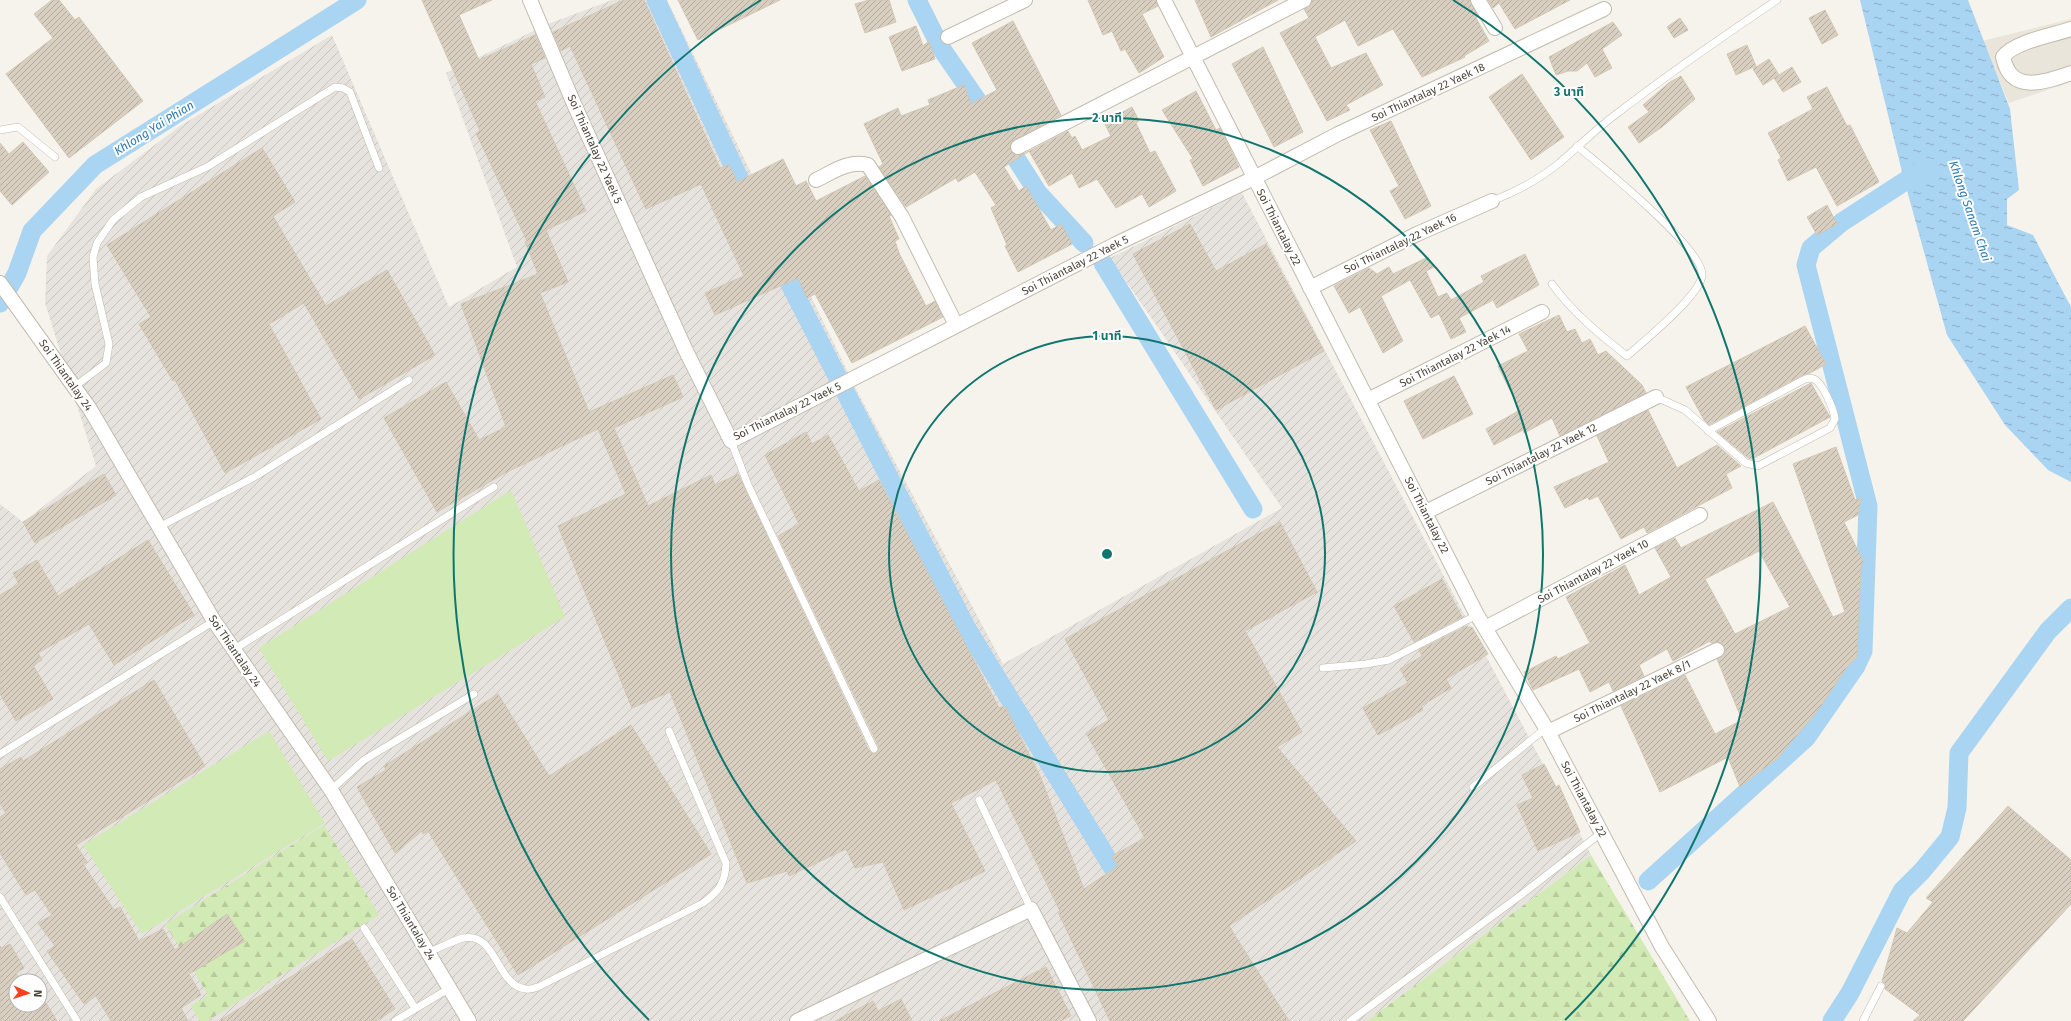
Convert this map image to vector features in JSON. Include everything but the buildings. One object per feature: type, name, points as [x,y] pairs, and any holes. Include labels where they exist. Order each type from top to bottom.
[{"type":"street","name":"Soi Thiantalay 22 Yaek 5","points":[[530,0],[574,104],[686,351],[731,441],[1116,244],[1254,178]]},
{"type":"street","points":[[948,37],[1025,0]]},
{"type":"street","name":"Soi Thiantalay 22","points":[[1164,0],[1478,615],[1547,730],[1662,947],[1709,1021]]},
{"type":"street","points":[[1018,146],[1304,0]]},
{"type":"street","points":[[1478,0],[1495,28]]},
{"type":"street","name":"Soi Thiantalay 22 Yaek 18","points":[[1254,178],[1338,134],[1604,8]]},
{"type":"street","points":[[2071,29],[2022,44],[2007,51],[2003,57],[2011,76],[2024,82],[2043,82],[2071,73]]},
{"type":"street","points":[[816,180],[847,164],[861,163],[868,165],[902,217],[956,325]]},
{"type":"street","name":"Soi Thiantalay 22 Yaek 16","points":[[1310,288],[1417,234],[1492,202]]},
{"type":"street","name":"Soi Thiantalay 24","points":[[0,283],[90,408],[214,621],[331,790],[469,1021]]},
{"type":"street","name":"Soi Thiantalay 22 Yaek 14","points":[[1368,400],[1542,312]]},
{"type":"street","name":"Soi Thiantalay 22 Yaek 12","points":[[1426,512],[1656,397]]},
{"type":"street","name":"Soi Thiantalay 22 Yaek 10","points":[[1485,628],[1700,515]]},
{"type":"street","name":"Soi Thiantalay 22 Yaek 8/1","points":[[1547,730],[1717,650]]},
{"type":"street","points":[[797,1021],[1031,909],[1084,1019]]},
{"type":"lane","points":[[1492,202],[1514,193],[1557,165],[1577,146],[1678,67],[1777,0]]},
{"type":"lane","points":[[74,387],[106,363],[109,344],[95,284],[93,257],[97,243],[113,220],[141,197],[207,167],[335,87],[343,88],[350,92],[379,168]]},
{"type":"lane","points":[[0,130],[18,127],[56,157]]},
{"type":"lane","points":[[1552,284],[1564,300],[1594,330],[1627,356],[1687,301],[1700,284],[1702,275],[1701,266],[1696,258],[1671,231],[1627,187],[1577,146]]},
{"type":"lane","points":[[1656,397],[1685,410],[1708,431],[1746,463],[1758,466],[1830,428],[1835,419],[1821,385],[1815,379],[1810,378],[1805,379],[1708,431]]},
{"type":"lane","points":[[159,528],[256,476],[409,380]]},
{"type":"lane","points":[[731,441],[748,485],[874,749]]},
{"type":"lane","points":[[233,650],[494,487]]},
{"type":"lane","points":[[1323,668],[1366,664],[1389,660],[1478,615]]},
{"type":"lane","points":[[0,754],[214,621]]},
{"type":"lane","points":[[331,790],[364,760],[474,694]]},
{"type":"lane","points":[[1473,788],[1547,730]]},
{"type":"lane","points":[[429,952],[463,938],[479,939],[486,945],[508,979],[518,987],[527,990],[538,987],[703,904],[718,892],[725,877],[726,863],[669,732]]},
{"type":"lane","points":[[979,800],[1031,909]]},
{"type":"lane","points":[[1350,1021],[1521,895],[1602,833]]},
{"type":"lane","points":[[0,897],[77,1021]]},
{"type":"lane","points":[[364,928],[415,1008]]},
{"type":"lane","points":[[1863,1021],[1880,986]]},
{"type":"lane","points":[[395,1021],[450,988]]},
{"type":"shaded area","points":[[612,0],[667,0],[857,391],[1003,664],[1282,508],[1110,258],[1242,193],[1591,855],[1367,1021],[0,1021],[0,504],[23,522],[96,466],[45,303],[47,256],[96,189],[180,126],[332,35],[449,307],[517,267],[446,73],[548,24]]},
{"type":"shaded area","points":[[2071,19],[2071,82],[2009,103],[1982,41]]},
{"type":"green space","points":[[511,490],[565,617],[328,761],[259,648]]},
{"type":"green space","points":[[269,731],[325,823],[142,934],[83,845]]},
{"type":"green space","points":[[324,825],[379,915],[207,1021],[200,1021],[191,1006],[208,995],[165,924]]},
{"type":"green space","points":[[1591,855],[1690,1021],[1367,1021]]},
{"type":"water","name":"Khlong Sanam Chai","points":[[1860,0],[1968,0],[2010,109],[2019,190],[2007,199],[2007,225],[2033,235],[2071,307],[2071,482],[2048,470],[2005,425],[1947,335],[1903,176]]},
{"type":"waterway","name":"Khlong Yai Phian","points":[[0,303],[17,273],[32,231],[95,165],[357,0]]},
{"type":"waterway","points":[[656,0],[751,204]]},
{"type":"waterway","points":[[917,0],[941,48],[1003,138],[1038,193],[1084,243]]},
{"type":"waterway","points":[[1648,881],[1806,738],[1856,666],[1863,651],[1868,506],[1806,265],[1811,248],[1842,222],[1927,167]]},
{"type":"waterway","points":[[777,259],[967,629],[1127,891]]},
{"type":"waterway","points":[[1103,263],[1253,509]]},
{"type":"waterway","points":[[1832,1021],[1850,993],[1902,891],[1922,871],[1950,837],[1957,808],[1959,753],[2048,631],[2071,608]]}]
